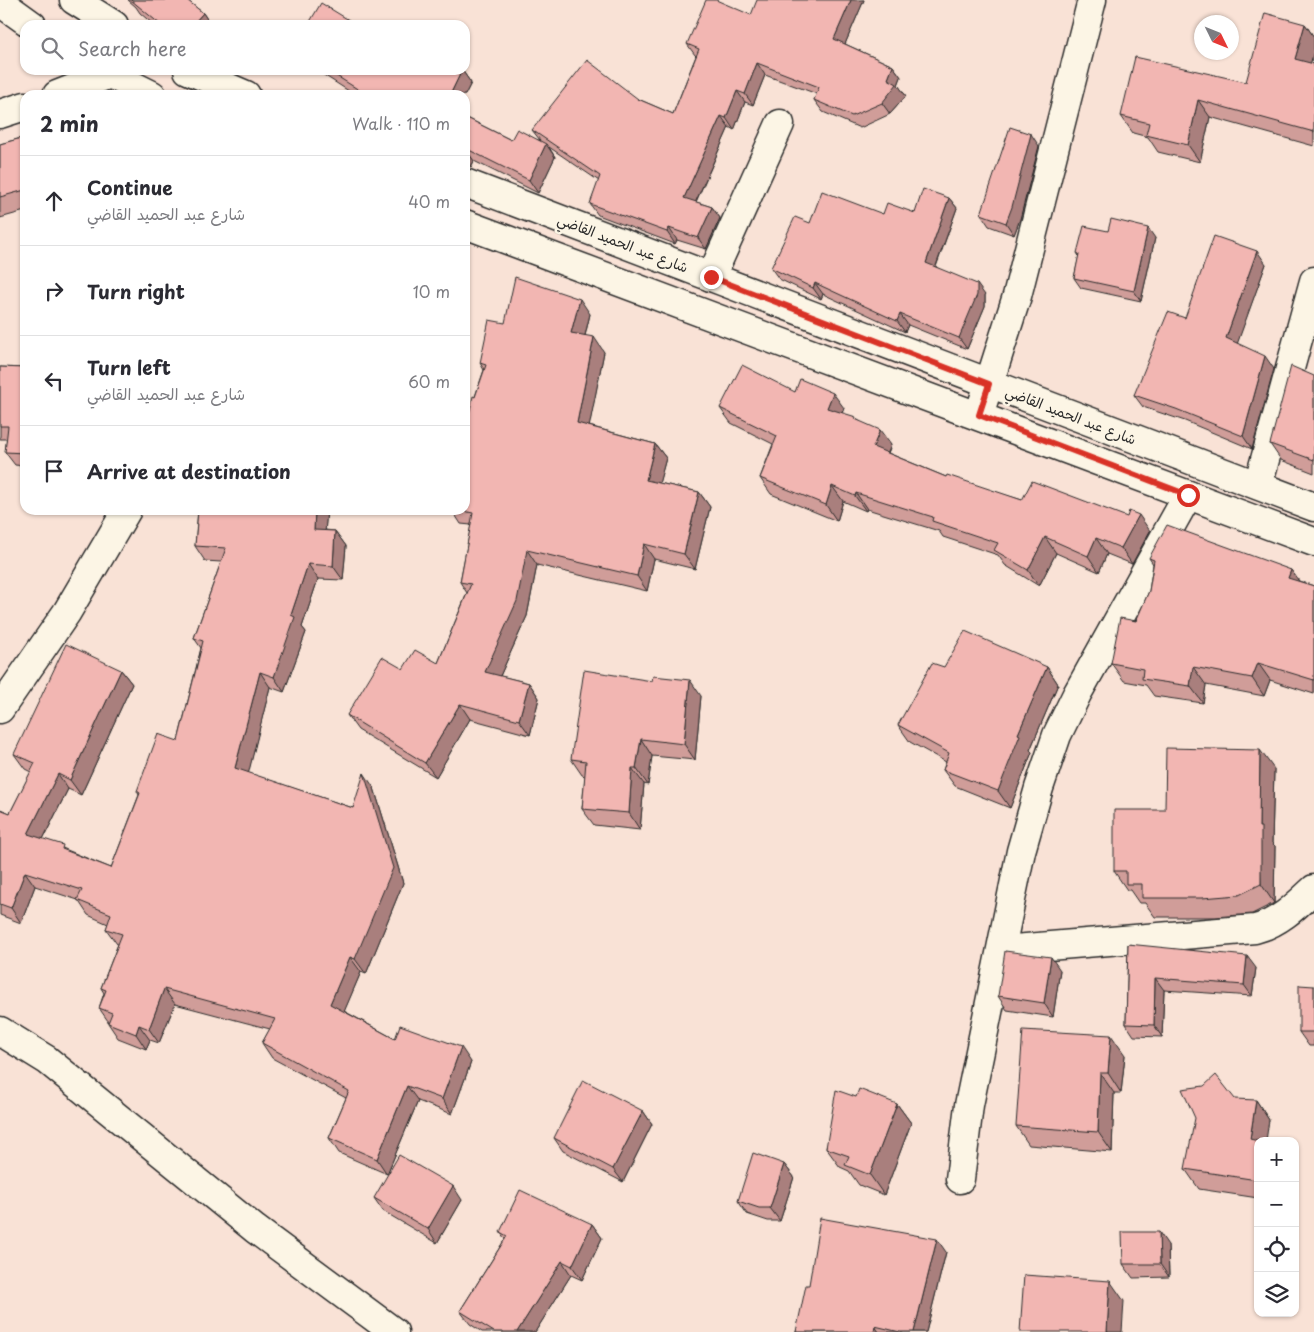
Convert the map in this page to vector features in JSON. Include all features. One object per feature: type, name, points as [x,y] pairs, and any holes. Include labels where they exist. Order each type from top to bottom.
[{"type":"street","points":[[74,0],[106,20]]},
{"type":"street","points":[[979,415],[1017,296],[1092,0]]},
{"type":"street","points":[[0,2],[25,20]]},
{"type":"street","points":[[200,75],[234,90]]},
{"type":"street","points":[[70,90],[102,78],[137,90]]},
{"type":"street","points":[[0,114],[20,108]]},
{"type":"street","points":[[711,277],[780,124]]},
{"type":"street","name":"شارع عبد الحميد القاضي","points":[[470,185],[1314,507]]},
{"type":"street","points":[[470,226],[1314,542]]},
{"type":"street","points":[[1258,486],[1314,281]]},
{"type":"street","points":[[960,1179],[969,1105],[1021,851],[1057,735],[1077,694],[1188,495]]},
{"type":"street","points":[[0,709],[67,612],[124,515]]},
{"type":"street","points":[[1001,950],[1255,929],[1272,923],[1314,889]]},
{"type":"street","points":[[0,1030],[47,1060],[255,1228],[394,1332]]},
{"type":"building","points":[[131,0],[187,0],[203,13],[197,20],[155,20]]},
{"type":"building","points":[[706,0],[716,0],[751,15],[757,0],[851,0],[834,39],[893,66],[888,79],[897,84],[882,103],[852,116],[814,100],[819,87],[757,63],[745,94],[737,91],[726,118],[721,116],[684,198],[712,207],[698,238],[669,228],[667,232],[590,204],[600,176],[532,130],[587,60],[638,99],[673,114],[699,49],[687,44]]},
{"type":"building","points":[[321,3],[349,20],[311,20]]},
{"type":"building","points":[[1265,13],[1305,24],[1295,59],[1314,64],[1314,132],[1198,100],[1188,145],[1146,135],[1149,123],[1121,116],[1135,57],[1246,82]]},
{"type":"building","points":[[335,75],[460,75],[452,90],[359,90]]},
{"type":"building","points":[[470,120],[511,140],[517,129],[546,144],[529,180],[470,150]]},
{"type":"building","points":[[1010,127],[1031,134],[1006,223],[981,214]]},
{"type":"building","points":[[20,138],[20,191],[0,197],[0,144]]},
{"type":"building","points":[[923,189],[949,198],[926,263],[977,284],[977,295],[959,338],[900,314],[897,321],[815,283],[813,288],[771,268],[795,217],[810,223],[822,191],[883,214],[887,203],[915,213]]},
{"type":"building","points":[[1111,219],[1148,228],[1134,291],[1074,278],[1079,254],[1077,253],[1084,226],[1108,231]]},
{"type":"building","points":[[1214,236],[1257,251],[1226,338],[1265,356],[1243,436],[1176,409],[1134,395],[1168,312],[1185,318]]},
{"type":"building","points":[[515,277],[580,299],[571,333],[594,337],[577,423],[655,444],[646,480],[699,492],[684,554],[644,544],[637,576],[527,550],[517,601],[485,672],[529,683],[519,720],[460,704],[425,763],[347,715],[382,657],[403,669],[415,650],[438,663],[471,584],[460,582],[473,513],[470,512],[470,410],[473,396],[475,397],[486,365],[480,363],[489,320],[505,323]]},
{"type":"building","points":[[742,365],[795,392],[800,379],[833,393],[827,408],[856,417],[855,419],[880,430],[873,447],[946,477],[947,475],[1022,500],[1032,481],[1127,517],[1129,511],[1139,515],[1121,548],[1096,538],[1088,556],[1045,537],[1028,570],[994,550],[998,543],[932,521],[933,517],[856,493],[855,496],[832,486],[826,505],[760,478],[777,436],[720,408]]},
{"type":"building","points":[[1291,366],[1314,376],[1314,460],[1270,444]]},
{"type":"building","points":[[0,367],[20,368],[20,453],[5,452],[8,426],[0,426]]},
{"type":"building","points":[[198,515],[315,515],[314,530],[335,531],[333,566],[308,564],[291,615],[295,617],[274,677],[260,672],[235,768],[353,808],[364,773],[393,868],[355,959],[350,957],[330,1004],[395,1039],[400,1025],[461,1047],[442,1099],[407,1086],[377,1159],[329,1138],[349,1091],[262,1043],[275,1019],[164,989],[149,1029],[139,1025],[136,1034],[108,1023],[112,1013],[99,1008],[106,990],[101,988],[122,934],[106,929],[111,914],[77,900],[82,890],[25,872],[11,908],[0,904],[0,809],[10,813],[35,763],[14,754],[66,644],[121,670],[70,780],[58,774],[28,834],[63,845],[62,849],[111,868],[140,793],[137,791],[158,734],[178,741],[203,641],[194,638],[226,548],[195,546]]},
{"type":"building","points":[[1167,525],[1291,570],[1288,578],[1314,586],[1314,680],[1258,663],[1252,678],[1193,667],[1190,686],[1142,679],[1143,669],[1111,663],[1120,618],[1136,621],[1149,591],[1154,560],[1149,558]]},
{"type":"building","points":[[965,631],[1047,667],[1018,734],[1020,735],[998,791],[943,770],[949,753],[898,725],[932,663],[944,667]]},
{"type":"building","points":[[584,670],[652,681],[653,676],[690,680],[684,744],[641,739],[636,768],[632,768],[629,813],[582,809],[586,761],[571,759]]},
{"type":"building","points":[[1166,748],[1260,750],[1259,827],[1261,827],[1261,884],[1239,895],[1202,898],[1142,898],[1142,884],[1126,884],[1126,871],[1114,871],[1114,810],[1165,810]]},
{"type":"building","points":[[1128,944],[1247,956],[1244,985],[1155,978],[1154,1025],[1126,1024]]},
{"type":"building","points":[[1005,951],[1051,957],[1044,1003],[998,996]]},
{"type":"building","points":[[1299,985],[1314,986],[1314,1032],[1299,1032]]},
{"type":"building","points":[[1023,1030],[1111,1035],[1108,1073],[1100,1073],[1098,1132],[1016,1126]]},
{"type":"building","points":[[1216,1075],[1235,1099],[1256,1100],[1250,1139],[1254,1140],[1254,1180],[1185,1169],[1195,1118],[1182,1089],[1204,1086]]},
{"type":"building","points":[[583,1080],[643,1111],[613,1169],[554,1138]]},
{"type":"building","points":[[859,1089],[897,1104],[870,1175],[845,1165],[849,1156],[826,1148],[836,1090],[856,1097]]},
{"type":"building","points":[[753,1153],[784,1164],[770,1208],[759,1208],[738,1201]]},
{"type":"building","points":[[399,1155],[453,1186],[428,1229],[374,1198]]},
{"type":"building","points":[[520,1190],[592,1224],[572,1266],[562,1261],[517,1332],[494,1332],[460,1311],[507,1236],[500,1232]]},
{"type":"building","points":[[820,1218],[937,1239],[914,1332],[900,1332],[875,1326],[874,1332],[796,1332],[806,1285],[809,1285]]},
{"type":"building","points":[[1122,1232],[1159,1232],[1160,1264],[1123,1264]]},
{"type":"building","points":[[1024,1275],[1110,1281],[1107,1332],[1020,1332]]},
{"type":"route","points":[[711,277],[989,384],[979,415],[1188,495]]}]
